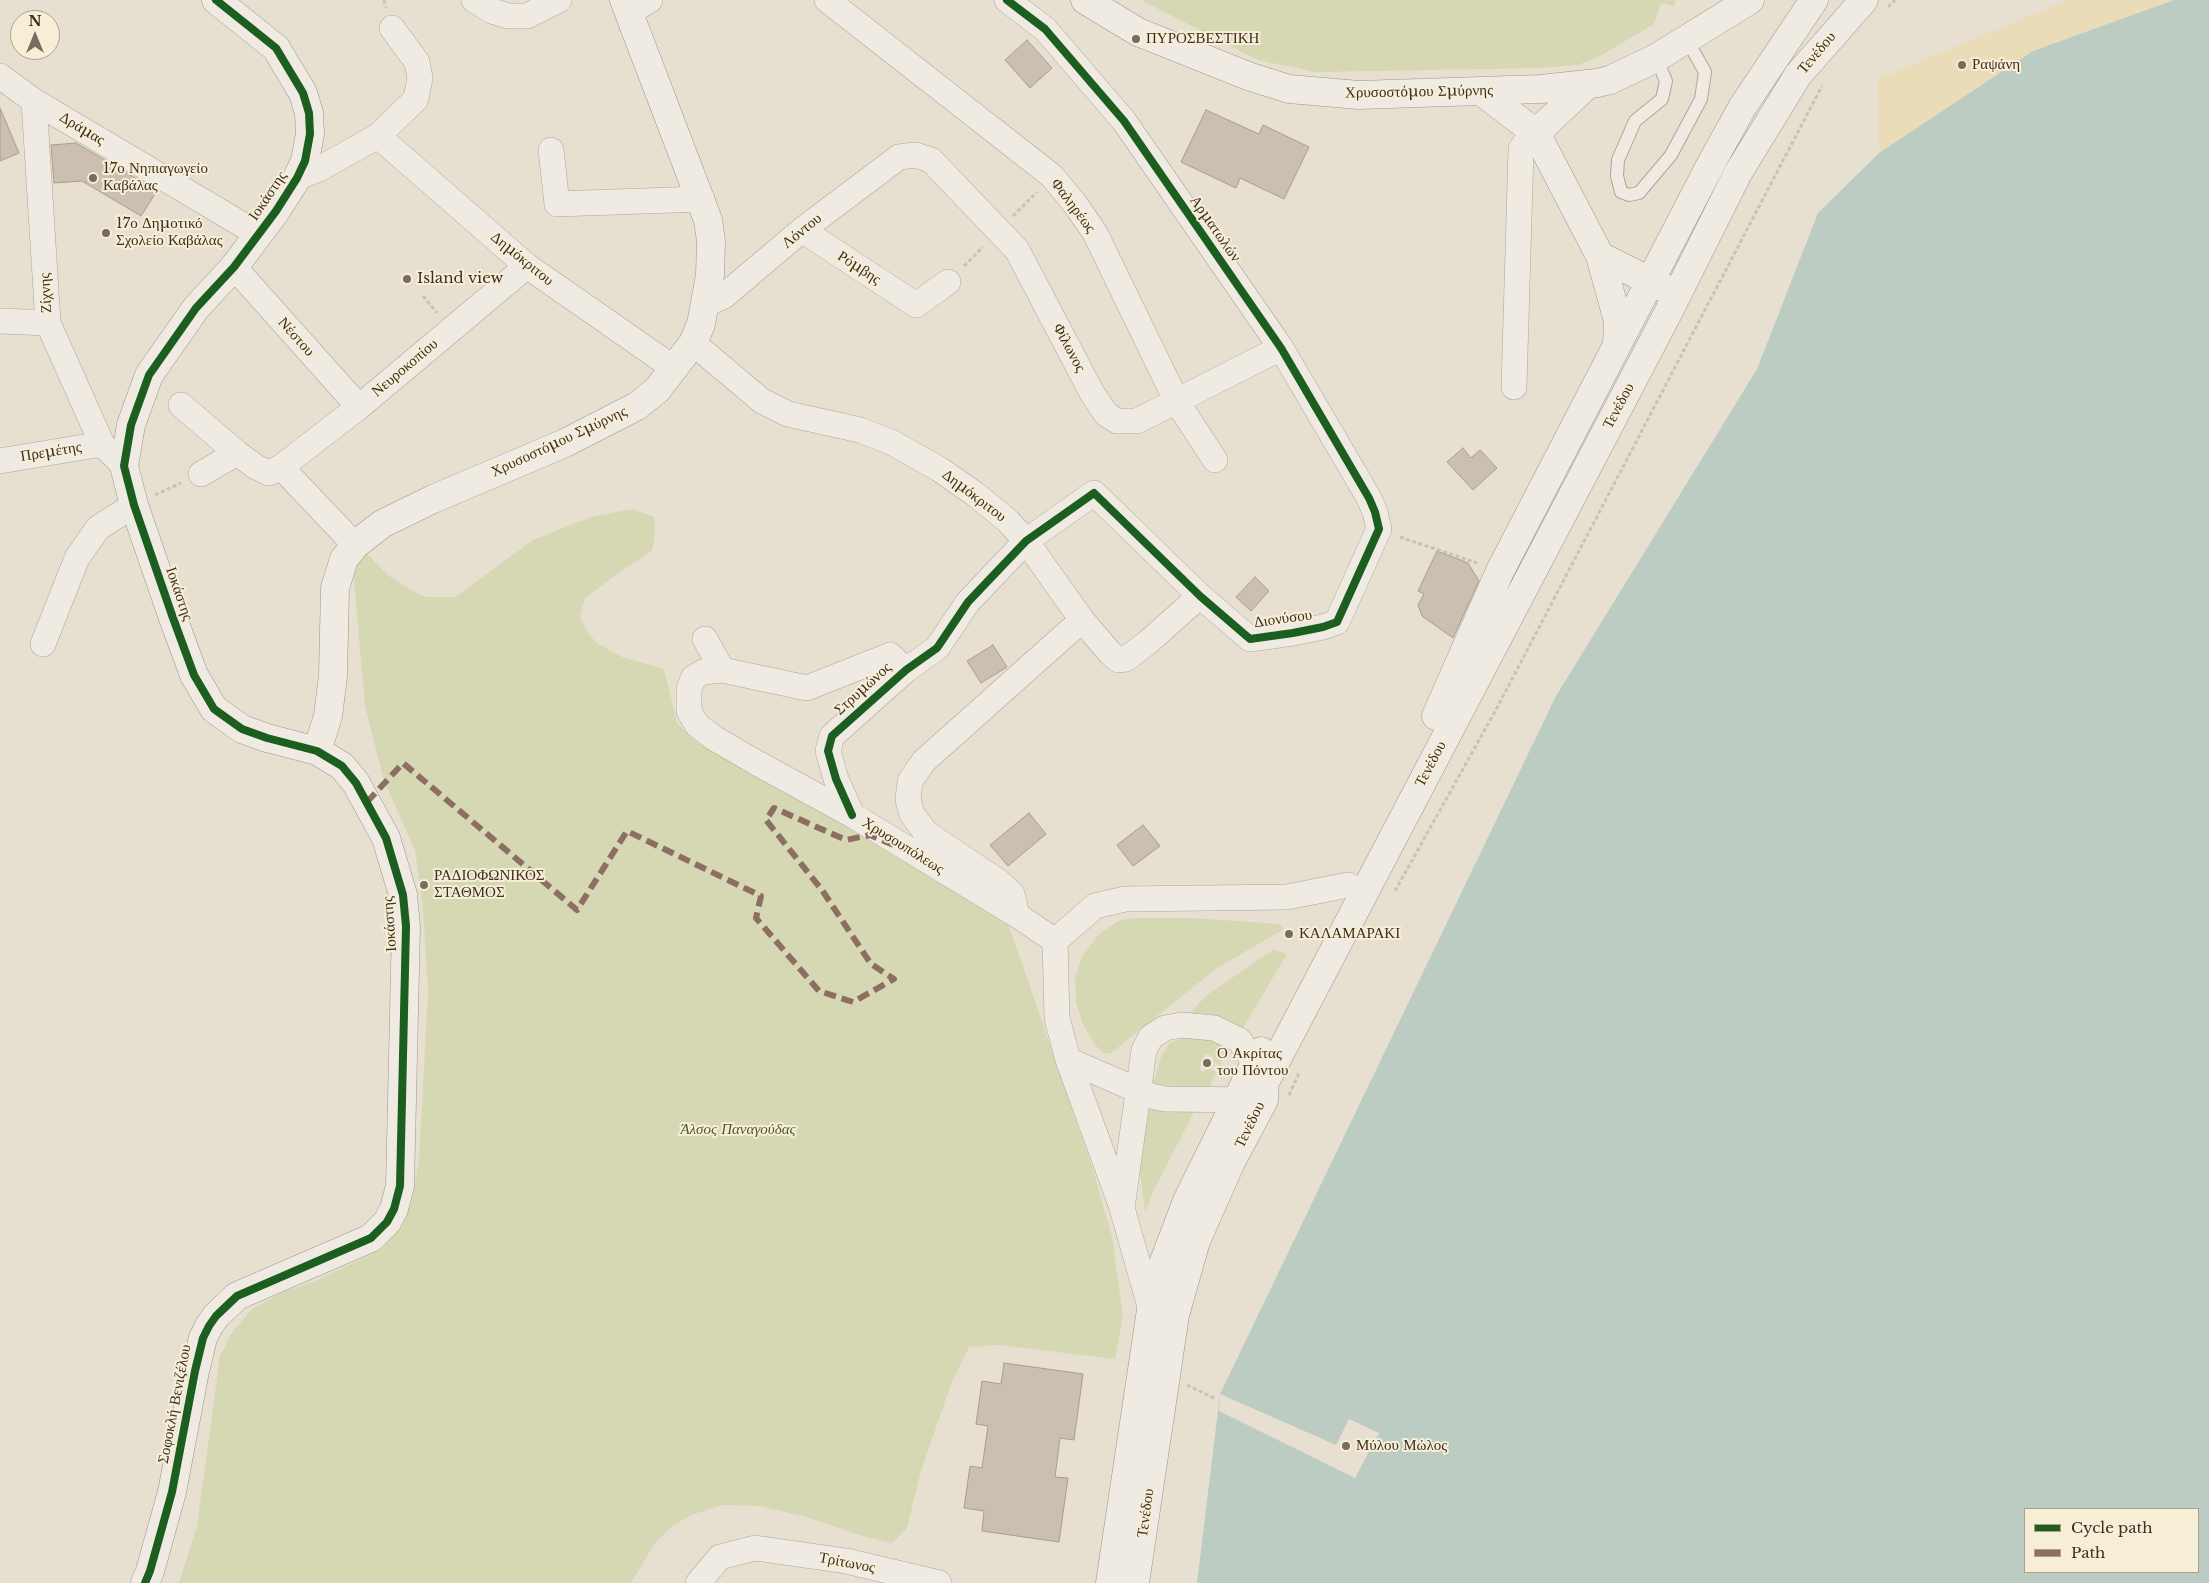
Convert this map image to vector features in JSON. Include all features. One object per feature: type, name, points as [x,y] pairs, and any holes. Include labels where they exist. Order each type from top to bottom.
[{"type":"street","name":"Ιοκάστης","points":[[216,0],[276,48],[303,93],[309,113],[310,134],[305,161],[297,178],[234,267],[196,308],[149,375],[131,425],[124,466],[134,505],[194,675],[214,709],[242,729],[267,738],[317,751],[342,766],[356,783],[386,838],[403,895],[406,954],[400,1186]]},
{"type":"street","points":[[474,0],[492,11],[508,16],[527,16],[560,0]]},
{"type":"street","name":"Φαληρέως","points":[[827,0],[1052,176],[1095,233],[1177,402],[1215,460]]},
{"type":"street","name":"Αρματωλών","points":[[1007,0],[1045,29],[1124,121],[1281,348],[1369,498],[1375,512],[1378,529]]},
{"type":"street","name":"Χρυσοστόμου Σμύρνης","points":[[1091,2],[1138,32],[1209,61],[1289,89],[1359,94],[1482,92],[1587,85],[1610,80],[1656,58],[1750,0]]},
{"type":"street","name":"Τενέδου","points":[[1110,1583],[1151,1310],[1164,1261],[1187,1200],[1236,1100],[1268,1086],[1348,885],[1442,706],[1500,570],[1743,106],[1814,0]]},
{"type":"street","points":[[1821,0],[1844,20]]},
{"type":"street","name":"Τενέδου","points":[[1135,1583],[1175,1315],[1196,1241],[1220,1186],[1268,1086],[1738,173],[1765,125],[1798,75],[1844,20],[1868,3]]},
{"type":"street","name":"Χρυσοστόμου Σμύρνης","points":[[317,751],[328,716],[332,684],[335,588],[344,559],[355,545],[382,524],[433,498],[565,443],[630,410],[657,390],[675,369],[693,343],[701,324],[710,275],[711,241],[708,220],[635,4]]},
{"type":"street","points":[[297,178],[319,169],[378,136],[416,99],[420,78],[417,62],[392,28]]},
{"type":"street","name":"Δράμας","points":[[0,76],[34,101],[258,234]]},
{"type":"street","points":[[1514,387],[1521,149],[1528,139],[1587,85]]},
{"type":"street","points":[[1482,92],[1536,133],[1600,256],[1618,321],[1617,348]]},
{"type":"street","name":"Ζίχνης","points":[[34,101],[48,323],[102,444],[124,466]]},
{"type":"street","name":"Δημόκριτου","points":[[378,136],[527,266],[675,369]]},
{"type":"street","points":[[551,150],[557,204],[702,199]]},
{"type":"street","name":"Φίλωνος","points":[[899,157],[915,155],[931,160],[1017,250],[1092,393],[1106,414],[1118,421],[1137,421],[1281,348]]},
{"type":"street","name":"Λόντου","points":[[705,305],[724,296],[802,230],[899,157]]},
{"type":"street","name":"Ρόμβης","points":[[802,230],[916,305],[948,282]]},
{"type":"street","points":[[1600,256],[1676,294]]},
{"type":"street","name":"Νευροκοπίου","points":[[281,467],[359,407],[527,266]]},
{"type":"street","name":"Νέστου","points":[[234,267],[359,407]]},
{"type":"street","points":[[0,321],[48,323]]},
{"type":"street","name":"Δημόκριτου","points":[[693,343],[762,401],[788,414],[860,430],[891,442],[939,469],[976,494],[1008,521],[1026,541],[1082,620],[1118,660],[1126,659],[1147,643],[1200,596]]},
{"type":"street","points":[[182,405],[256,467],[269,473],[281,467],[355,545]]},
{"type":"street","name":"Πρεμέτης","points":[[0,461],[102,444]]},
{"type":"street","points":[[201,474],[237,453]]},
{"type":"street","name":"Στρυμώνος","points":[[852,815],[836,780],[828,751],[832,736],[906,670],[937,648],[968,602],[1026,541],[1094,493]]},
{"type":"street","name":"Διονύσου","points":[[1094,493],[1200,596],[1250,639],[1269,638],[1323,627],[1337,622],[1378,529]]},
{"type":"street","points":[[43,644],[77,558],[98,528],[134,505]]},
{"type":"street","points":[[1017,915],[1012,894],[999,882],[926,833],[912,814],[908,800],[910,781],[924,761],[1082,620]]},
{"type":"street","points":[[705,639],[722,670]]},
{"type":"street","name":"Χρυσουπόλεως","points":[[906,670],[890,655],[828,682],[807,688],[722,670],[703,672],[693,678],[689,690],[689,711],[697,725],[757,763],[852,815],[1017,915],[1056,941]]},
{"type":"street","points":[[1151,1310],[1122,1208],[1068,1060],[1057,1018],[1056,941],[1078,919],[1095,906],[1126,899],[1287,896],[1348,885]]},
{"type":"street","points":[[1068,1060],[1138,1090],[1165,1099],[1236,1100],[1268,1086],[1239,1040],[1228,1033],[1198,1025],[1182,1025],[1166,1028],[1151,1037],[1144,1050],[1138,1090],[1122,1208]]},
{"type":"street","name":"Σοφοκλή Βενιζέλου","points":[[145,1583],[172,1492],[195,1371],[203,1338],[209,1326],[216,1316],[237,1296],[371,1238],[387,1222],[394,1209],[400,1186]]},
{"type":"street","name":"Τρίτωνος","points":[[698,1583],[720,1557],[755,1548],[846,1561],[939,1583]]},
{"type":"lane","points":[[1656,58],[1666,81],[1662,100],[1634,122],[1618,160],[1616,176],[1621,192],[1629,194],[1638,194],[1671,155],[1701,100],[1705,72],[1686,38]]},
{"type":"path","points":[[1868,3],[1895,0]]},
{"type":"path","points":[[1393,895],[1498,706],[1822,86]]},
{"type":"path","points":[[134,505],[201,474]]},
{"type":"path","points":[[1378,529],[1500,570]]},
{"type":"path","points":[[1268,1086],[1302,1068]]},
{"type":"path","points":[[1188,1376],[1187,1385],[1216,1399]]},
{"type":"green space","points":[[1141,0],[1676,0],[1674,6],[1661,3],[1654,24],[1600,56],[1578,65],[1542,68],[1316,72],[1258,60]]},
{"type":"green space","name":"Άλσος Παναγούδας","points":[[633,509],[654,517],[655,535],[652,551],[585,598],[580,616],[588,633],[597,643],[622,657],[664,669],[677,723],[696,742],[777,784],[1006,917],[1094,1173],[1112,1237],[1123,1316],[1115,1359],[999,1345],[969,1347],[951,1384],[920,1474],[907,1528],[892,1543],[859,1535],[803,1516],[759,1506],[723,1505],[691,1515],[671,1527],[655,1543],[631,1583],[179,1583],[197,1526],[220,1356],[233,1331],[253,1308],[284,1292],[313,1282],[382,1249],[401,1227],[412,1202],[419,1159],[428,993],[423,908],[415,850],[384,781],[365,706],[353,567],[364,551],[389,576],[418,594],[427,597],[455,597],[533,540],[591,517]]},
{"type":"green space","points":[[1193,918],[1279,924],[1284,929],[1217,968],[1111,1053],[1104,1053],[1095,1045],[1082,1022],[1076,1002],[1075,978],[1082,957],[1099,934],[1120,920]]},
{"type":"green space","points":[[1274,949],[1287,954],[1241,1031],[1227,1019],[1211,1014],[1190,1013],[1207,995]]},
{"type":"green space","points":[[1200,1037],[1218,1042],[1228,1049],[1220,1065],[1214,1062],[1213,1057],[1206,1053],[1199,1070],[1203,1072],[1210,1068],[1216,1072],[1209,1089],[1153,1084],[1162,1054],[1170,1043],[1183,1038]]},
{"type":"green space","points":[[1142,1099],[1195,1110],[1154,1190],[1145,1213],[1139,1165]]},
{"type":"sand","name":"Ραψάνη","points":[[2068,0],[2174,0],[2033,51],[1879,153],[1878,79]]},
{"type":"shaded area","points":[[2174,0],[2209,0],[2209,1583],[1197,1583],[1220,1394],[1556,696],[1757,369],[1818,213],[1879,153],[2033,51]]},
{"type":"pier","points":[[1220,1394],[1336,1445],[1349,1419],[1379,1433],[1355,1478],[1219,1411]]},
{"type":"building","points":[[1027,40],[1052,68],[1030,88],[1005,60]]},
{"type":"building","points":[[0,108],[19,153],[0,161]]},
{"type":"building","points":[[1206,110],[1259,134],[1263,125],[1309,147],[1284,199],[1240,178],[1236,188],[1181,162]]},
{"type":"building","points":[[76,143],[157,191],[141,216],[82,181],[54,183],[51,145]]},
{"type":"building","points":[[1463,448],[1471,458],[1480,450],[1497,468],[1473,490],[1447,462]]},
{"type":"building","points":[[1437,551],[1468,563],[1479,581],[1453,638],[1422,616],[1418,605],[1424,594],[1418,591]]},
{"type":"building","points":[[1255,577],[1269,591],[1251,611],[1236,597]]},
{"type":"building","points":[[993,645],[1007,667],[981,683],[967,661]]},
{"type":"building","points":[[1029,813],[1046,834],[1008,866],[990,845]]},
{"type":"building","points":[[1143,825],[1160,846],[1133,866],[1117,845]]},
{"type":"building","points":[[1004,1363],[1083,1374],[1074,1440],[1060,1438],[1055,1477],[1068,1478],[1059,1542],[982,1531],[984,1511],[964,1508],[970,1466],[982,1468],[988,1426],[976,1424],[982,1381],[1001,1384]]},
{"type":"marked path","points":[[367,802],[403,763],[577,910],[627,831],[761,896],[756,918],[819,991],[853,1002],[894,979],[871,964],[822,890],[766,820],[774,808],[846,840],[870,835],[915,854]]},
{"type":"cycle path","points":[[145,1583],[172,1492],[195,1371],[203,1338],[209,1326],[216,1316],[237,1296],[371,1238],[387,1222],[394,1209],[400,1186],[406,926],[403,895],[386,838],[356,783],[342,766],[317,751],[267,738],[242,729],[214,709],[194,675],[134,505],[124,466],[131,425],[149,375],[196,308],[234,267],[276,211],[297,178],[305,161],[310,134],[309,113],[303,93],[276,48],[216,0]]},
{"type":"cycle path","points":[[852,815],[836,779],[828,751],[832,736],[906,670],[937,648],[968,602],[1026,541],[1094,493],[1200,596],[1250,639],[1293,633],[1337,622],[1379,529],[1369,498],[1281,348],[1124,121],[1045,29],[1007,0]]},
{"type":"place","name":"ΠΥΡΟΣΒΕΣΤΙΚΗ","points":[[1136,39]]},
{"type":"place","name":"Ραψάνη","points":[[1962,65]]},
{"type":"place","name":"17ο Νηπιαγωγείο Καβάλας","points":[[93,178]]},
{"type":"place","name":"17ο Δημοτικό Σχολείο Καβάλας","points":[[106,233]]},
{"type":"place","name":"Island view","points":[[407,279]]},
{"type":"place","name":"ΡΑΔΙΟΦΩΝΙΚΟΣ ΣΤΑΘΜΟΣ","points":[[424,885]]},
{"type":"place","name":"ΚΑΛΑΜΑΡΑΚΙ","points":[[1289,934]]},
{"type":"place","name":"Ο Ακρίτας του Πόντου","points":[[1207,1063]]},
{"type":"place","name":"Μύλου Μώλος","points":[[1346,1446]]}]
